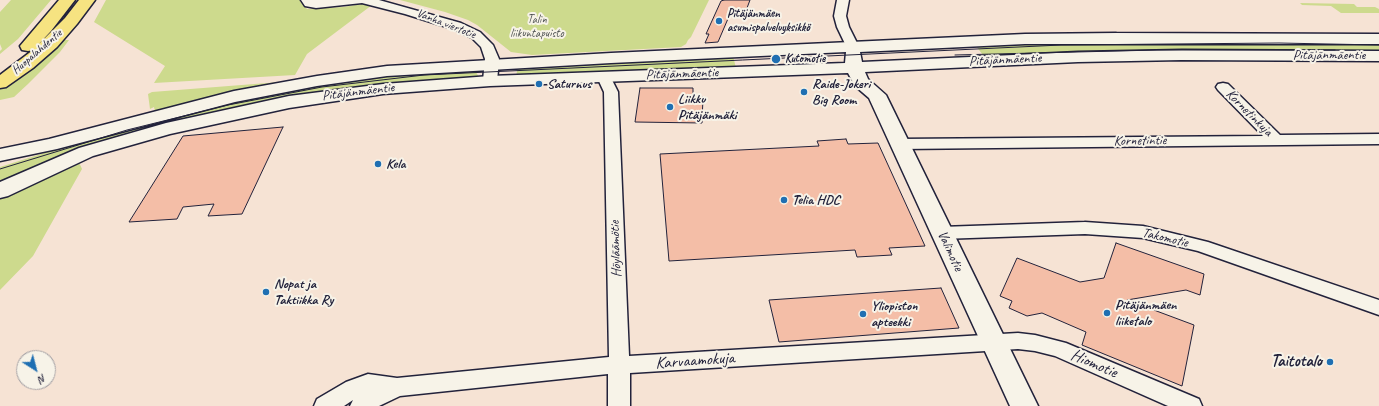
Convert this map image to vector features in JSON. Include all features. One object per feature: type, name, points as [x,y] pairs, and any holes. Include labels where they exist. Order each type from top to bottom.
[{"type":"main road","name":"Huopalahdentie","points":[[0,69],[30,44],[67,0]]},
{"type":"main road","name":"Huopalahdentie","points":[[0,83],[27,64],[51,43],[71,21],[87,0]]},
{"type":"main road","name":"Pitäjänmäentie","points":[[0,155],[50,145],[206,103],[290,85],[366,73],[491,72],[853,46],[1048,39],[1379,39]]},
{"type":"main road","name":"Valimotie","points":[[853,46],[873,67],[879,81],[877,95]]},
{"type":"main road","name":"Valimotie","points":[[853,46],[854,67],[861,82],[877,95],[1024,406]]},
{"type":"main road","name":"Pitäjänmäentie","points":[[0,191],[86,152],[139,136],[212,118],[333,95],[395,88],[491,72],[612,82],[854,67],[1078,56],[1379,56]]},
{"type":"street","points":[[307,0],[309,3],[316,4],[359,0]]},
{"type":"street","name":"Vanha viertotie","points":[[365,0],[409,11],[471,31],[480,38],[491,53],[491,72]]},
{"type":"street","points":[[843,0],[840,16],[843,27],[853,46]]},
{"type":"street","name":"Höyläämötie","points":[[612,82],[619,406]]},
{"type":"street","name":"Kornetinkuja","points":[[1223,87],[1276,140]]},
{"type":"street","name":"Kornetintie","points":[[900,144],[1379,139]]},
{"type":"street","name":"Takomotie","points":[[941,232],[1085,228],[1143,232],[1202,246],[1379,308]]},
{"type":"street","name":"Hiomotie","points":[[993,342],[1018,341],[1035,343],[1059,349],[1191,406]]},
{"type":"street","name":"Karvaamokuja","points":[[325,406],[354,388],[368,383],[397,387],[582,367],[993,342]]},
{"type":"street","name":"Karvaamokuja","points":[[362,406],[373,398],[397,387]]},
{"type":"green space","points":[[11,0],[51,0],[18,39],[0,54],[2,49],[0,44],[0,12]]},
{"type":"green space","points":[[106,0],[300,0],[307,9],[343,7],[362,4],[372,5],[307,54],[295,75],[154,83],[165,66],[94,22]]},
{"type":"green space","name":"Talin liikuntapuisto","points":[[400,0],[709,0],[691,37],[686,44],[681,47],[532,55],[511,52],[477,25],[468,20]]},
{"type":"green space","points":[[1300,3],[1354,4],[1357,7],[1375,7],[1379,9],[1379,13],[1341,13],[1331,6],[1302,5]]},
{"type":"green space","points":[[62,40],[69,40],[60,52],[28,84],[14,97],[0,100],[0,89]]},
{"type":"green space","points":[[1379,42],[1379,53],[986,59],[976,46],[1035,43]]},
{"type":"green space","points":[[733,56],[736,68],[516,77],[518,65]]},
{"type":"green space","points":[[474,69],[479,77],[164,127],[0,186],[0,167],[95,137],[230,100],[367,76]]},
{"type":"green space","points":[[280,82],[279,84],[155,112],[154,107],[150,109],[148,94],[152,92]]},
{"type":"green space","points":[[78,160],[82,169],[33,256],[0,290],[0,196]]},
{"type":"building","name":"Pitäjänmäen asumispalveluyksikkö","points":[[750,0],[744,16],[730,14],[718,42],[705,43],[709,34],[706,34],[721,1]]},
{"type":"building","name":"Liikku Pitäjänmäki","points":[[640,88],[693,88],[693,97],[703,97],[702,123],[635,122]]},
{"type":"building","points":[[283,127],[242,214],[208,216],[214,204],[183,207],[177,219],[129,222],[183,136]]},
{"type":"building","name":"Telia HDC","points":[[846,139],[848,144],[878,143],[925,246],[889,248],[892,255],[857,257],[855,250],[669,261],[660,154],[819,146],[817,141]]},
{"type":"building","name":"Pitäjänmäen liiketalo","points":[[1116,243],[1204,274],[1200,295],[1186,290],[1127,300],[1194,325],[1182,386],[1082,345],[1086,332],[1042,313],[1027,316],[1009,308],[1012,301],[1000,296],[1017,258],[1080,282],[1104,278]]},
{"type":"building","name":"Yliopiston apteekki","points":[[941,288],[959,328],[779,342],[769,300]]},
{"type":"tram line","points":[[0,169],[127,130],[228,105],[322,87],[424,75],[1061,45],[1279,43],[1379,45]]},
{"type":"tram line","points":[[955,55],[1157,50],[1335,50]]},
{"type":"place","name":"Pitäjänmäen asumispalveluyksikkö","points":[[719,21]]},
{"type":"place","name":"Kutomotie","points":[[776,59]]},
{"type":"place","name":"Saturnus","points":[[539,84]]},
{"type":"place","name":"Raide-Jokeri Big Room","points":[[804,92]]},
{"type":"place","name":"Liikku Pitäjänmäki","points":[[670,107]]},
{"type":"place","name":"Kela","points":[[378,164]]},
{"type":"place","name":"Telia HDC","points":[[784,200]]},
{"type":"place","name":"Nopat ja Taktiikka Ry","points":[[266,292]]},
{"type":"place","name":"Pitäjänmäen liiketalo","points":[[1107,313]]},
{"type":"place","name":"Yliopiston apteekki","points":[[863,314]]},
{"type":"place","name":"Taitotalo","points":[[1330,362]]}]
